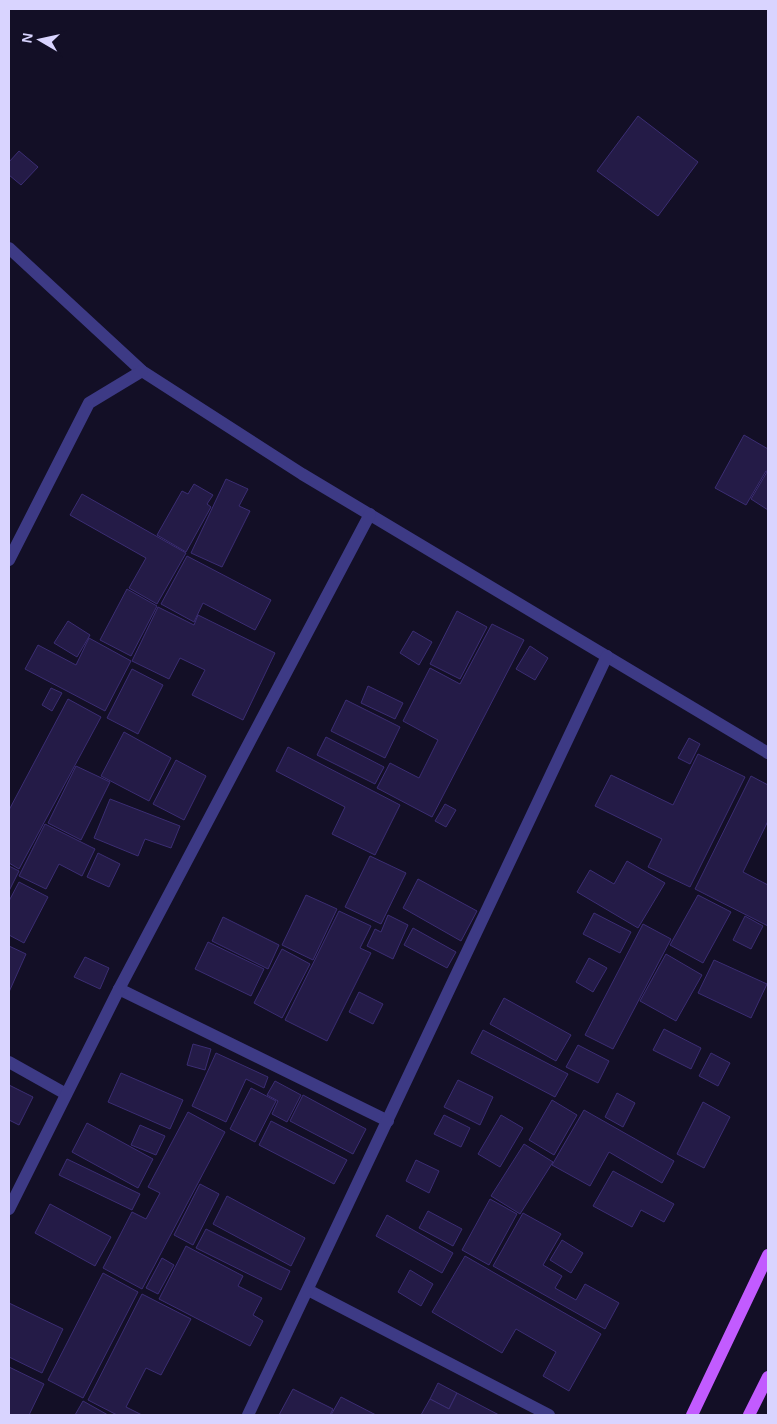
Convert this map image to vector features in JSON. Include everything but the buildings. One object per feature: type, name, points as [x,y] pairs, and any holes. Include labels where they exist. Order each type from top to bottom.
[{"type":"main road","points":[[692,1415],[768,1255]]},
{"type":"main road","points":[[749,1415],[768,1377]]},
{"type":"street","points":[[9,248],[142,371],[302,474],[768,753]]},
{"type":"street","points":[[9,560],[89,403],[142,371]]},
{"type":"street","points":[[9,1209],[120,989],[370,514]]},
{"type":"street","points":[[248,1415],[607,656]]},
{"type":"street","points":[[120,989],[388,1121]]},
{"type":"street","points":[[9,1062],[66,1094]]},
{"type":"street","points":[[308,1290],[548,1415]]}]
